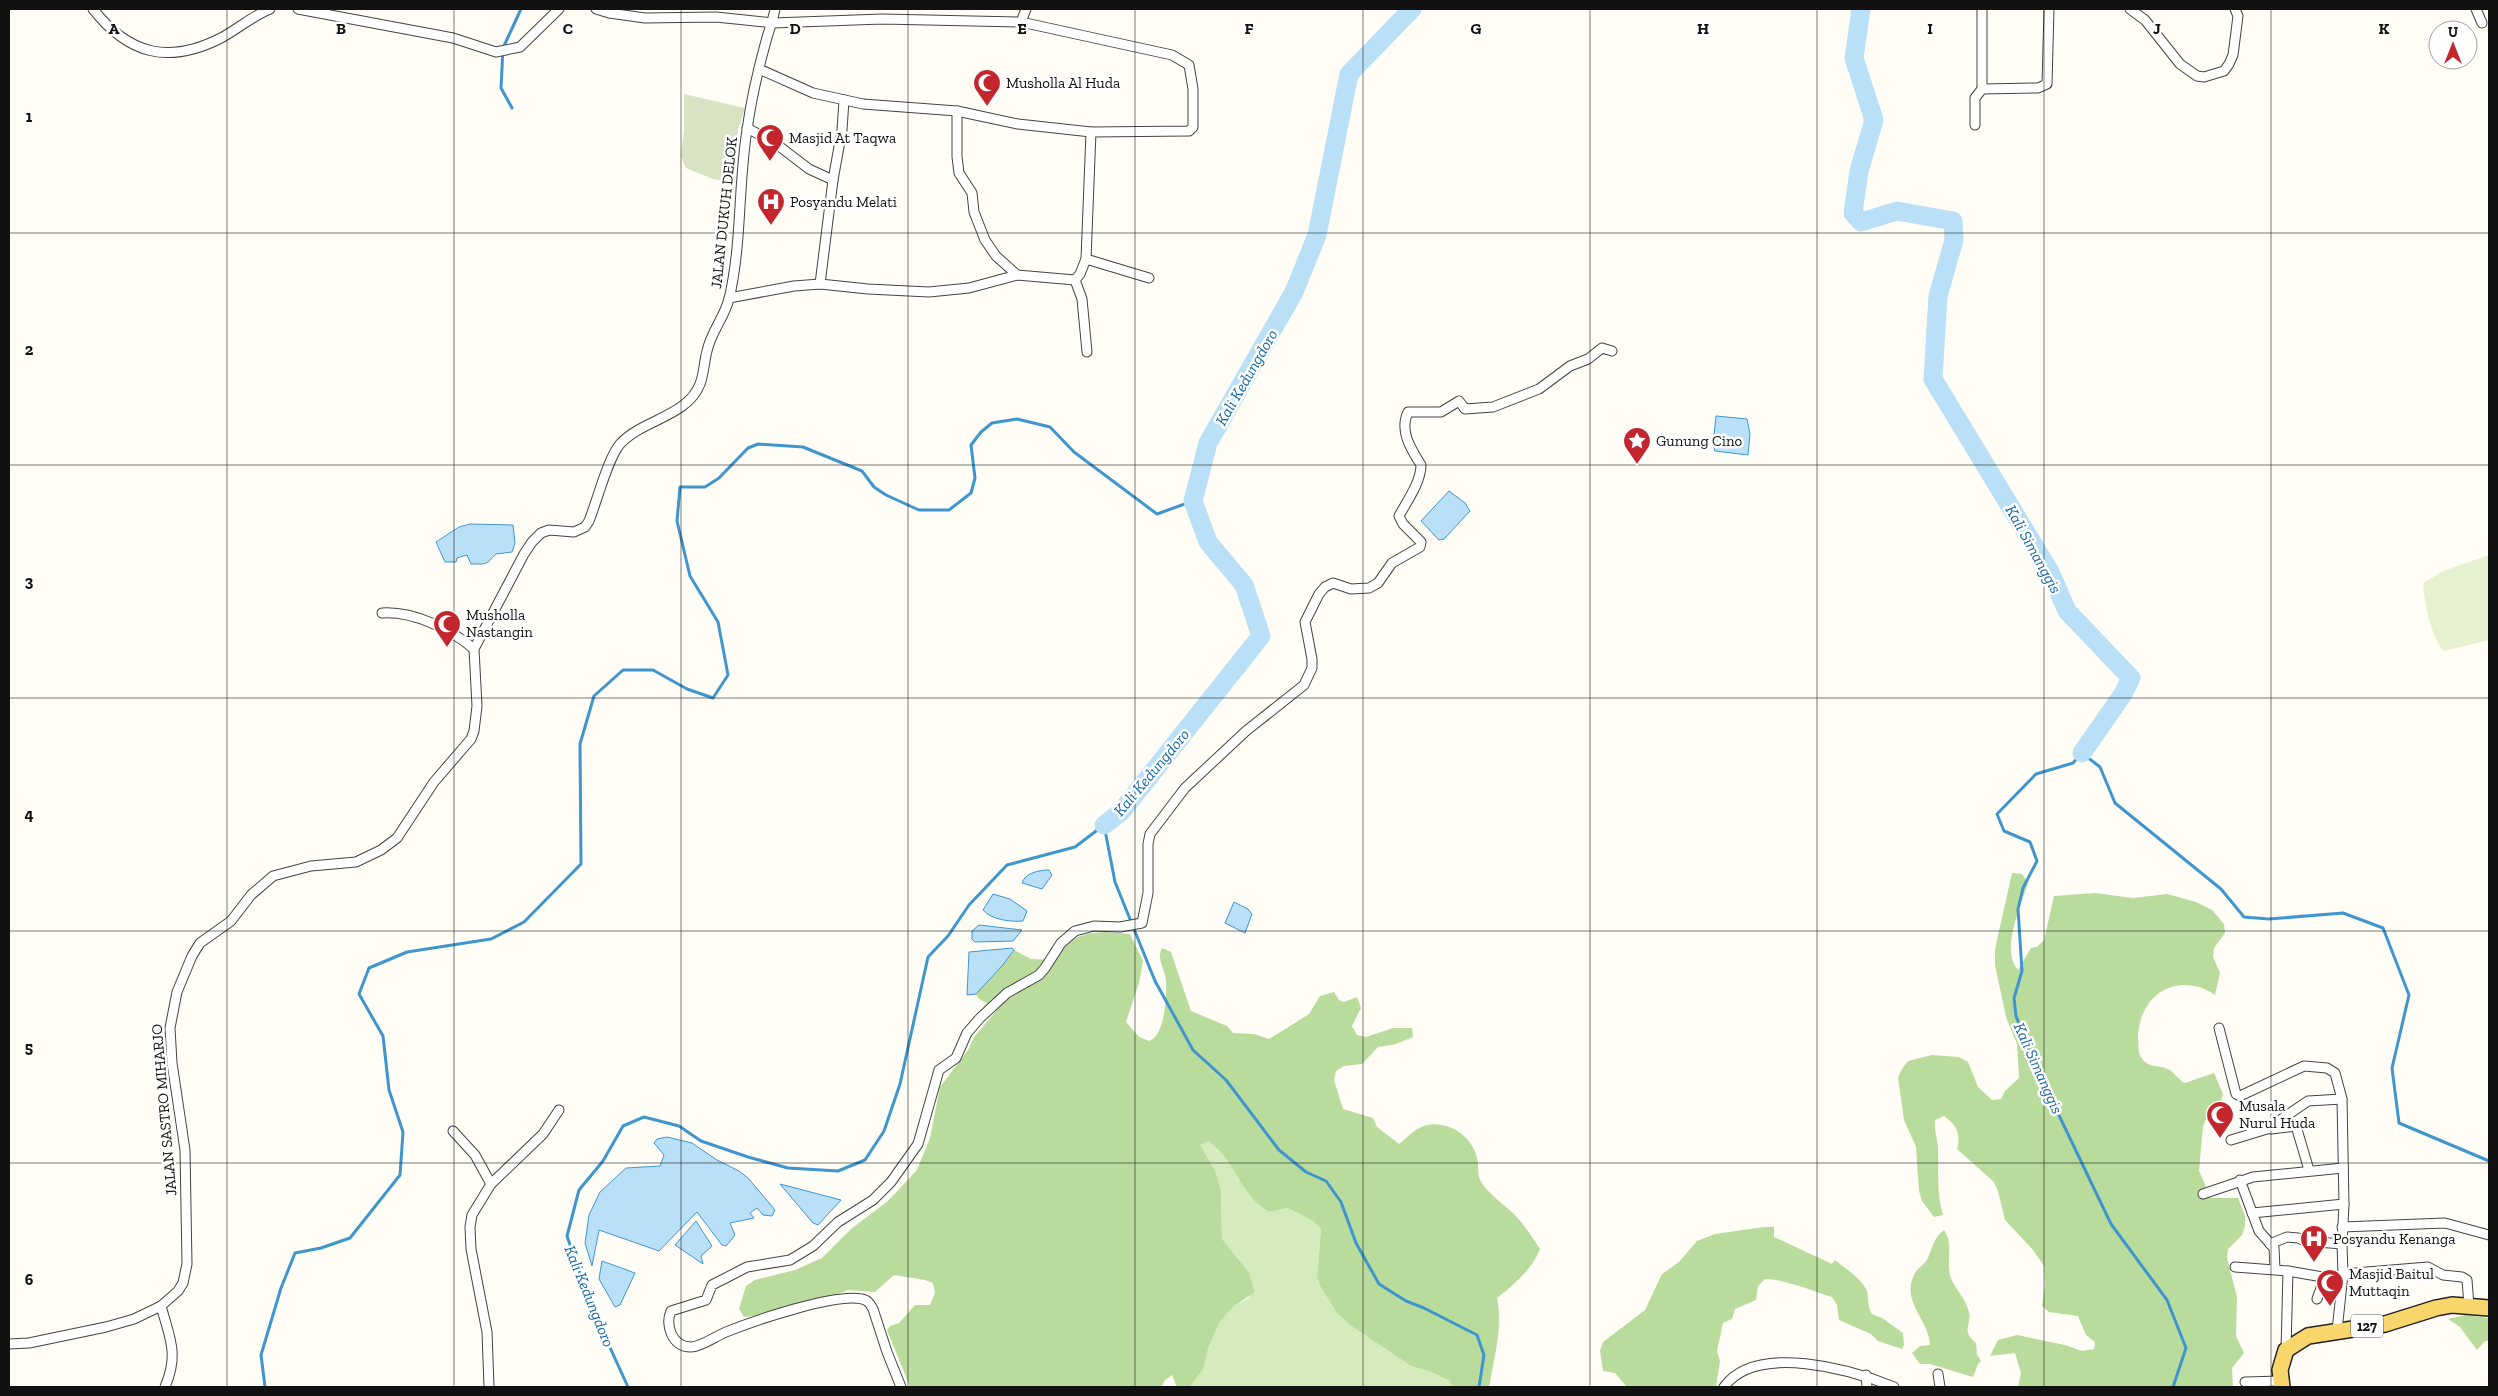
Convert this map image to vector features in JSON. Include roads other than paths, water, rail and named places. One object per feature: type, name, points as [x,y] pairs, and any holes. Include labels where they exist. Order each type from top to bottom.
[{"type":"main road","name":"127","points":[[2286,1350],[2308,1336],[2385,1324],[2436,1308],[2469,1306],[2489,1308]]},
{"type":"main road","points":[[2281,1384],[2280,1370],[2286,1350]]},
{"type":"street","points":[[93,9],[108,27],[130,44],[166,52],[182,52],[210,43],[270,9]]},
{"type":"street","points":[[298,9],[453,38],[496,52],[512,50],[529,40],[559,9]]},
{"type":"street","points":[[596,9],[609,14],[645,18],[716,17],[773,22],[882,19],[1021,22],[1172,55],[1189,65],[1193,89],[1193,127],[1189,131],[1091,132],[1018,124],[957,111],[844,100],[813,92],[760,69]]},
{"type":"street","name":"JALAN DUKUH DELOK","points":[[775,9],[747,128],[741,168],[735,262],[729,298],[794,286],[820,284],[868,290],[929,292],[969,288],[1017,275],[1075,280]]},
{"type":"street","points":[[1021,22],[1026,9]]},
{"type":"street","points":[[1974,126],[1975,98],[1982,89],[1982,9]]},
{"type":"street","points":[[1982,89],[2038,88],[2047,84],[2049,9]]},
{"type":"street","points":[[2130,9],[2145,20],[2180,64],[2197,76],[2204,77],[2224,71],[2233,56],[2238,16],[2236,9]]},
{"type":"street","points":[[2476,9],[2482,23]]},
{"type":"street","points":[[820,284],[833,180],[842,130],[844,100]]},
{"type":"street","points":[[957,111],[956,157],[959,173],[972,193],[974,212],[986,240],[996,256],[1017,275]]},
{"type":"street","name":"JALAN DUKUH DELOK","points":[[747,128],[775,143],[809,169],[833,180]]},
{"type":"street","points":[[1087,352],[1082,299],[1075,280],[1080,274],[1086,259],[1091,132]]},
{"type":"street","points":[[1086,259],[1150,278]]},
{"type":"street","name":"JALAN SASTRO MIHARJO","points":[[9,1344],[29,1343],[106,1327],[134,1319],[161,1306],[178,1291],[183,1283],[187,1264],[185,1150],[172,1063],[170,1028],[177,992],[192,956],[200,943],[231,921],[251,895],[273,876],[311,866],[356,862],[381,850],[397,838],[434,782],[471,739],[474,731],[476,706],[474,649],[524,554],[536,537],[549,530],[574,532],[585,527],[612,456],[619,445],[639,428],[675,411],[690,400],[700,385],[707,350],[722,319],[729,298]]},
{"type":"street","points":[[902,1387],[887,1352],[873,1309],[869,1302],[863,1299],[843,1299],[776,1314],[725,1332],[692,1347],[678,1344],[671,1335],[667,1319],[671,1311],[706,1300],[712,1285],[747,1267],[790,1260],[813,1246],[838,1222],[872,1200],[891,1182],[918,1144],[939,1070],[956,1058],[967,1033],[980,1018],[1007,993],[1039,975],[1046,968],[1060,943],[1075,931],[1103,925],[1120,927],[1142,923],[1148,893],[1148,844],[1150,834],[1185,788],[1246,731],[1304,684],[1312,668],[1305,622],[1319,594],[1325,587],[1334,583],[1351,590],[1369,588],[1378,583],[1392,563],[1420,547],[1421,542],[1403,524],[1399,516],[1412,493],[1421,469],[1421,465],[1406,436],[1406,417],[1408,412],[1441,412],[1459,401],[1465,409],[1492,407],[1539,389],[1570,366],[1588,359],[1602,348],[1612,351]]},
{"type":"street","points":[[382,613],[394,612],[420,619],[455,635],[474,649]]},
{"type":"street","points":[[2219,1028],[2236,1094],[2245,1094],[2304,1066],[2332,1069],[2334,1072],[2342,1099],[2344,1204],[2337,1330]]},
{"type":"street","points":[[2267,1130],[2308,1101],[2342,1099]]},
{"type":"street","points":[[489,1387],[487,1332],[473,1261],[470,1227],[472,1214],[491,1184],[543,1134],[559,1110]]},
{"type":"street","points":[[2231,1140],[2267,1130],[2296,1126],[2309,1170]]},
{"type":"street","points":[[453,1131],[475,1155],[491,1184]]},
{"type":"street","points":[[2203,1194],[2240,1180],[2309,1170],[2343,1168]]},
{"type":"street","points":[[2240,1180],[2259,1230],[2274,1248],[2275,1269]]},
{"type":"street","points":[[2252,1213],[2344,1204]]},
{"type":"street","points":[[2342,1227],[2444,1224],[2468,1228],[2489,1235]]},
{"type":"street","points":[[2270,1244],[2286,1237],[2305,1241],[2342,1244]]},
{"type":"street","points":[[2235,1266],[2275,1269],[2325,1277],[2341,1277],[2428,1267],[2443,1275],[2462,1277],[2467,1280],[2469,1306]]},
{"type":"street","points":[[2286,1350],[2288,1271]]},
{"type":"street","points":[[2317,1299],[2325,1277]]},
{"type":"street","points":[[161,1306],[173,1351],[171,1372],[165,1387]]},
{"type":"street","points":[[1724,1387],[1730,1378],[1752,1366],[1802,1363],[1866,1375],[1894,1387]]},
{"type":"street","points":[[1938,1374],[1940,1387]]},
{"type":"street","points":[[1866,1375],[1867,1387]]},
{"type":"street","points":[[2245,1382],[2281,1384]]},
{"type":"water","points":[[1716,416],[1747,419],[1750,434],[1748,455],[1715,451],[1713,445]]},
{"type":"water","points":[[1449,491],[1465,503],[1470,511],[1444,539],[1439,540],[1421,521]]},
{"type":"water","points":[[470,524],[513,525],[515,543],[512,552],[496,554],[484,564],[471,564],[467,555],[457,558],[456,562],[445,562],[436,542],[459,527]]},
{"type":"water","points":[[1049,870],[1052,875],[1042,889],[1022,883],[1029,874]]},
{"type":"water","points":[[993,894],[1010,899],[1027,911],[1023,921],[1002,920],[991,916],[983,910]]},
{"type":"water","points":[[1234,902],[1248,909],[1252,914],[1245,933],[1225,923]]},
{"type":"water","points":[[979,925],[1022,930],[1013,941],[975,942],[972,939],[972,931]]},
{"type":"water","points":[[1012,948],[1014,950],[1002,966],[976,994],[967,995],[969,952]]},
{"type":"water","points":[[667,1137],[692,1143],[717,1160],[739,1171],[748,1178],[775,1210],[772,1216],[763,1215],[757,1208],[750,1213],[754,1218],[730,1223],[735,1235],[726,1246],[722,1245],[697,1212],[659,1251],[599,1230],[592,1266],[585,1243],[589,1215],[600,1192],[626,1168],[660,1166],[664,1155],[654,1143],[657,1139]]},
{"type":"water","points":[[780,1184],[841,1200],[818,1225],[813,1223]]},
{"type":"water","points":[[696,1221],[712,1246],[701,1256],[703,1264],[675,1245]]},
{"type":"water","points":[[602,1261],[635,1273],[620,1305],[615,1307],[599,1279]]},
{"type":"waterway","points":[[512,108],[501,88],[503,48],[521,9]]},
{"type":"waterway","name":"Kali Kedungdoro","points":[[1104,825],[1121,812],[1261,636],[1244,585],[1208,542],[1193,501],[1208,443],[1294,292],[1317,235],[1349,74],[1412,9]]},
{"type":"waterway","name":"Kali Simanggis","points":[[1861,9],[1854,58],[1874,120],[1859,171],[1853,213],[1861,222],[1897,211],[1953,221],[1954,240],[1938,296],[1933,379],[2050,572],[2067,611],[2131,678],[2123,694],[2082,753]]},
{"type":"waterway","points":[[265,1387],[261,1355],[281,1288],[295,1253],[321,1248],[350,1238],[400,1175],[403,1132],[389,1090],[383,1036],[359,994],[369,968],[407,952],[491,939],[524,922],[581,864],[580,744],[594,696],[623,670],[653,670],[687,689],[713,698],[728,675],[718,622],[690,576],[677,521],[680,487],[705,487],[719,478],[748,448],[758,444],[803,447],[862,471],[874,487],[886,495],[919,510],[949,510],[971,493],[975,478],[971,445],[981,432],[992,423],[1017,419],[1050,427],[1074,452],[1157,514],[1193,501]]},
{"type":"waterway","name":"Kali Simanggis","points":[[2173,1387],[2186,1348],[2167,1300],[2111,1224],[2032,1059],[2016,1016],[2014,998],[2022,971],[2018,909],[2023,888],[2037,861],[2030,842],[2004,831],[1997,814],[2036,774],[2073,763],[2082,753],[2100,767],[2115,803],[2221,889],[2244,917],[2269,919],[2343,913],[2383,928],[2409,995],[2392,1068],[2399,1123],[2489,1161]]},
{"type":"waterway","name":"Kali Kedungdoro","points":[[628,1387],[592,1308],[567,1236],[579,1190],[603,1161],[623,1126],[644,1117],[679,1126],[701,1141],[788,1168],[838,1171],[865,1160],[884,1131],[900,1084],[928,957],[948,936],[969,905],[1007,865],[1075,847],[1104,825],[1115,882],[1155,981],[1193,1050],[1226,1080],[1279,1150],[1306,1172],[1326,1181],[1341,1202],[1356,1243],[1379,1284],[1406,1301],[1477,1335],[1484,1355],[1479,1387]]},
{"type":"place","name":"Musholla Al Huda","points":[[987,107]]},
{"type":"place","name":"Masjid At Taqwa","points":[[770,162]]},
{"type":"place","name":"Posyandu Melati","points":[[771,226]]},
{"type":"place","name":"Gunung Cino","points":[[1637,465]]},
{"type":"place","name":"Musholla Nastangin","points":[[447,648]]},
{"type":"place","name":"Musala Nurul Huda","points":[[2220,1139]]},
{"type":"place","name":"Posyandu Kenanga","points":[[2314,1263]]},
{"type":"place","name":"Masjid Baitul Muttaqin","points":[[2330,1307]]}]
